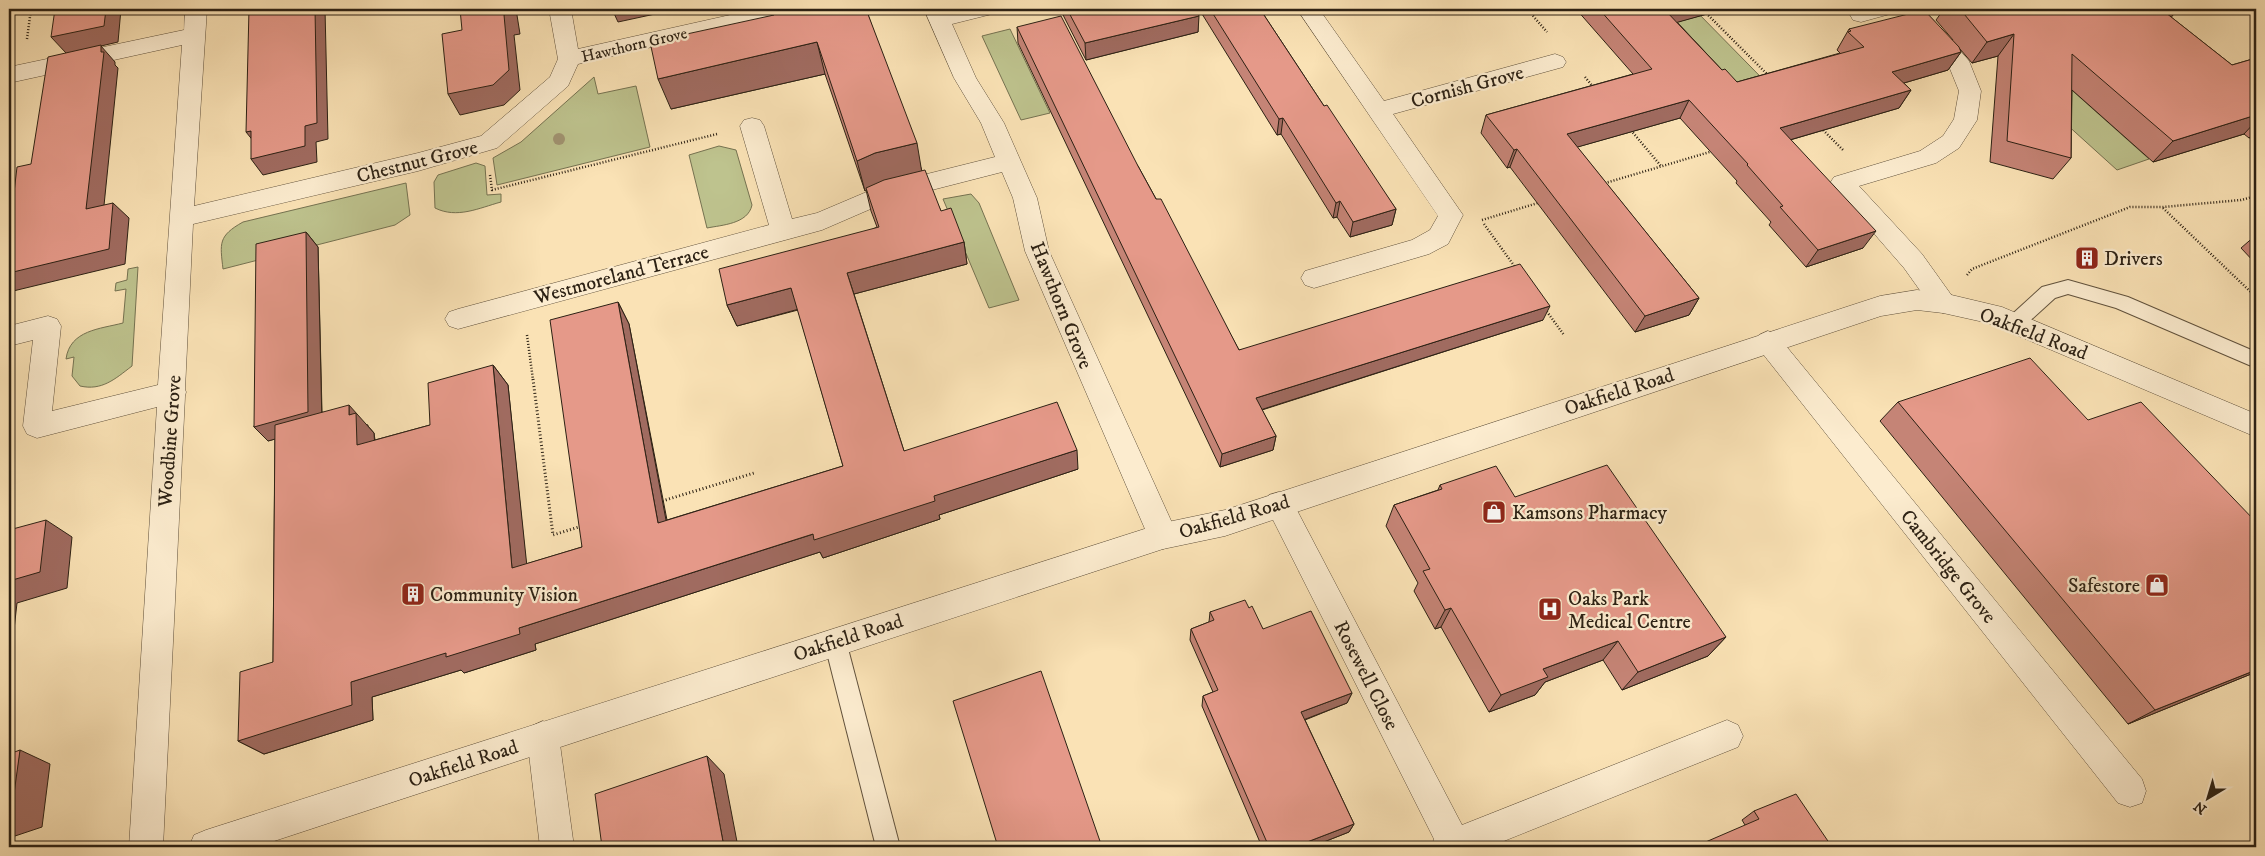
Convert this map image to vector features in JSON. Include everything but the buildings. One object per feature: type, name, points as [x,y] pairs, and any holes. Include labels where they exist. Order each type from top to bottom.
[{"type":"street","points":[[560,9],[569,59]]},
{"type":"street","name":"Hawthorn Grove","points":[[569,59],[788,9]]},
{"type":"street","name":"Hawthorn Grove","points":[[984,9],[938,14],[965,78],[992,123],[1026,198],[1036,251],[1163,536]]},
{"type":"street","name":"Cornish Grove","points":[[1308,9],[1451,215]]},
{"type":"street","points":[[1861,15],[1882,9]]},
{"type":"street","points":[[1913,9],[1914,14],[1958,61],[1970,91],[1965,120],[1951,142],[1928,157],[1842,183],[1913,261],[1943,303]]},
{"type":"street","points":[[9,75],[195,22]]},
{"type":"street","name":"Woodbine Grove","points":[[146,847],[159,594],[173,392],[181,218],[195,22]]},
{"type":"street","name":"Chestnut Grove","points":[[181,218],[410,164],[489,142],[560,81],[569,59]]},
{"type":"street","name":"Cornish Grove","points":[[1378,110],[1555,62]]},
{"type":"street","points":[[752,126],[783,230]]},
{"type":"street","name":"Westmoreland Terrace","points":[[458,319],[783,230],[822,222],[883,194],[1010,162]]},
{"type":"street","points":[[1314,278],[1420,247],[1439,237],[1451,215]]},
{"type":"street","name":"Oakfield Road","points":[[206,847],[835,641],[1163,536],[1225,523],[1880,306],[1917,300],[1943,303],[1993,314],[2256,426]]},
{"type":"street","points":[[9,336],[48,326],[37,426],[173,392]]},
{"type":"street","name":"Cambridge Grove","points":[[1768,342],[2130,791]]},
{"type":"street","name":"Rosewell Close","points":[[1279,504],[1451,846],[1727,736]]},
{"type":"street","points":[[543,737],[557,847]]},
{"type":"lane","points":[[2015,322],[2049,292],[2068,287],[2121,302],[2256,360]]},
{"type":"lane","points":[[835,641],[888,847]]},
{"type":"path","points":[[1527,9],[1552,37]]},
{"type":"path","points":[[1702,9],[1775,83]]},
{"type":"path","points":[[1585,77],[1598,92]]},
{"type":"path","points":[[1623,121],[1661,166]]},
{"type":"path","points":[[1815,123],[1867,175]]},
{"type":"path","points":[[489,142],[488,155],[492,190],[752,126]]},
{"type":"path","points":[[1595,186],[1715,151]]},
{"type":"path","points":[[1943,303],[1972,269],[2130,207],[2163,207],[2241,200],[2256,196]]},
{"type":"path","points":[[1451,215],[1481,220],[1548,200]]},
{"type":"path","points":[[2163,207],[2256,297]]},
{"type":"path","points":[[1481,220],[1520,274]]},
{"type":"path","points":[[523,301],[553,535],[590,524]]},
{"type":"path","points":[[1542,304],[1564,335]]},
{"type":"path","points":[[654,504],[754,473]]},
{"type":"green space","points":[[1644,9],[1694,9],[1804,121],[1763,134]]},
{"type":"green space","points":[[1010,29],[1050,113],[1021,120],[982,36]]},
{"type":"green space","points":[[594,77],[598,94],[636,86],[650,147],[497,185],[493,158],[521,142]]},
{"type":"green space","points":[[2066,85],[2149,159],[2117,170],[2033,94]]},
{"type":"green space","points":[[719,146],[736,150],[752,205],[750,211],[740,220],[707,228],[689,155]]},
{"type":"green space","points":[[476,163],[485,166],[487,195],[501,194],[501,202],[460,213],[452,213],[435,208],[434,182],[438,175]]},
{"type":"green space","points":[[406,183],[410,215],[395,225],[223,269],[222,241],[229,232],[243,222]]},
{"type":"green space","points":[[971,194],[979,203],[1019,300],[989,308],[943,199]]},
{"type":"green space","points":[[138,267],[132,366],[108,383],[95,387],[80,386],[72,376],[74,357],[66,359],[69,349],[73,342],[87,332],[123,323],[126,289],[115,291],[116,283],[127,280],[128,269]]},
{"type":"place","name":"Drivers","points":[[2087,258]]},
{"type":"place","name":"Kamsons Pharmacy","points":[[1494,512]]},
{"type":"place","name":"Safestore","points":[[2157,585]]},
{"type":"place","name":"Community Vision","points":[[413,594]]},
{"type":"place","name":"Oaks Park Medical Centre","points":[[1550,609]]}]
